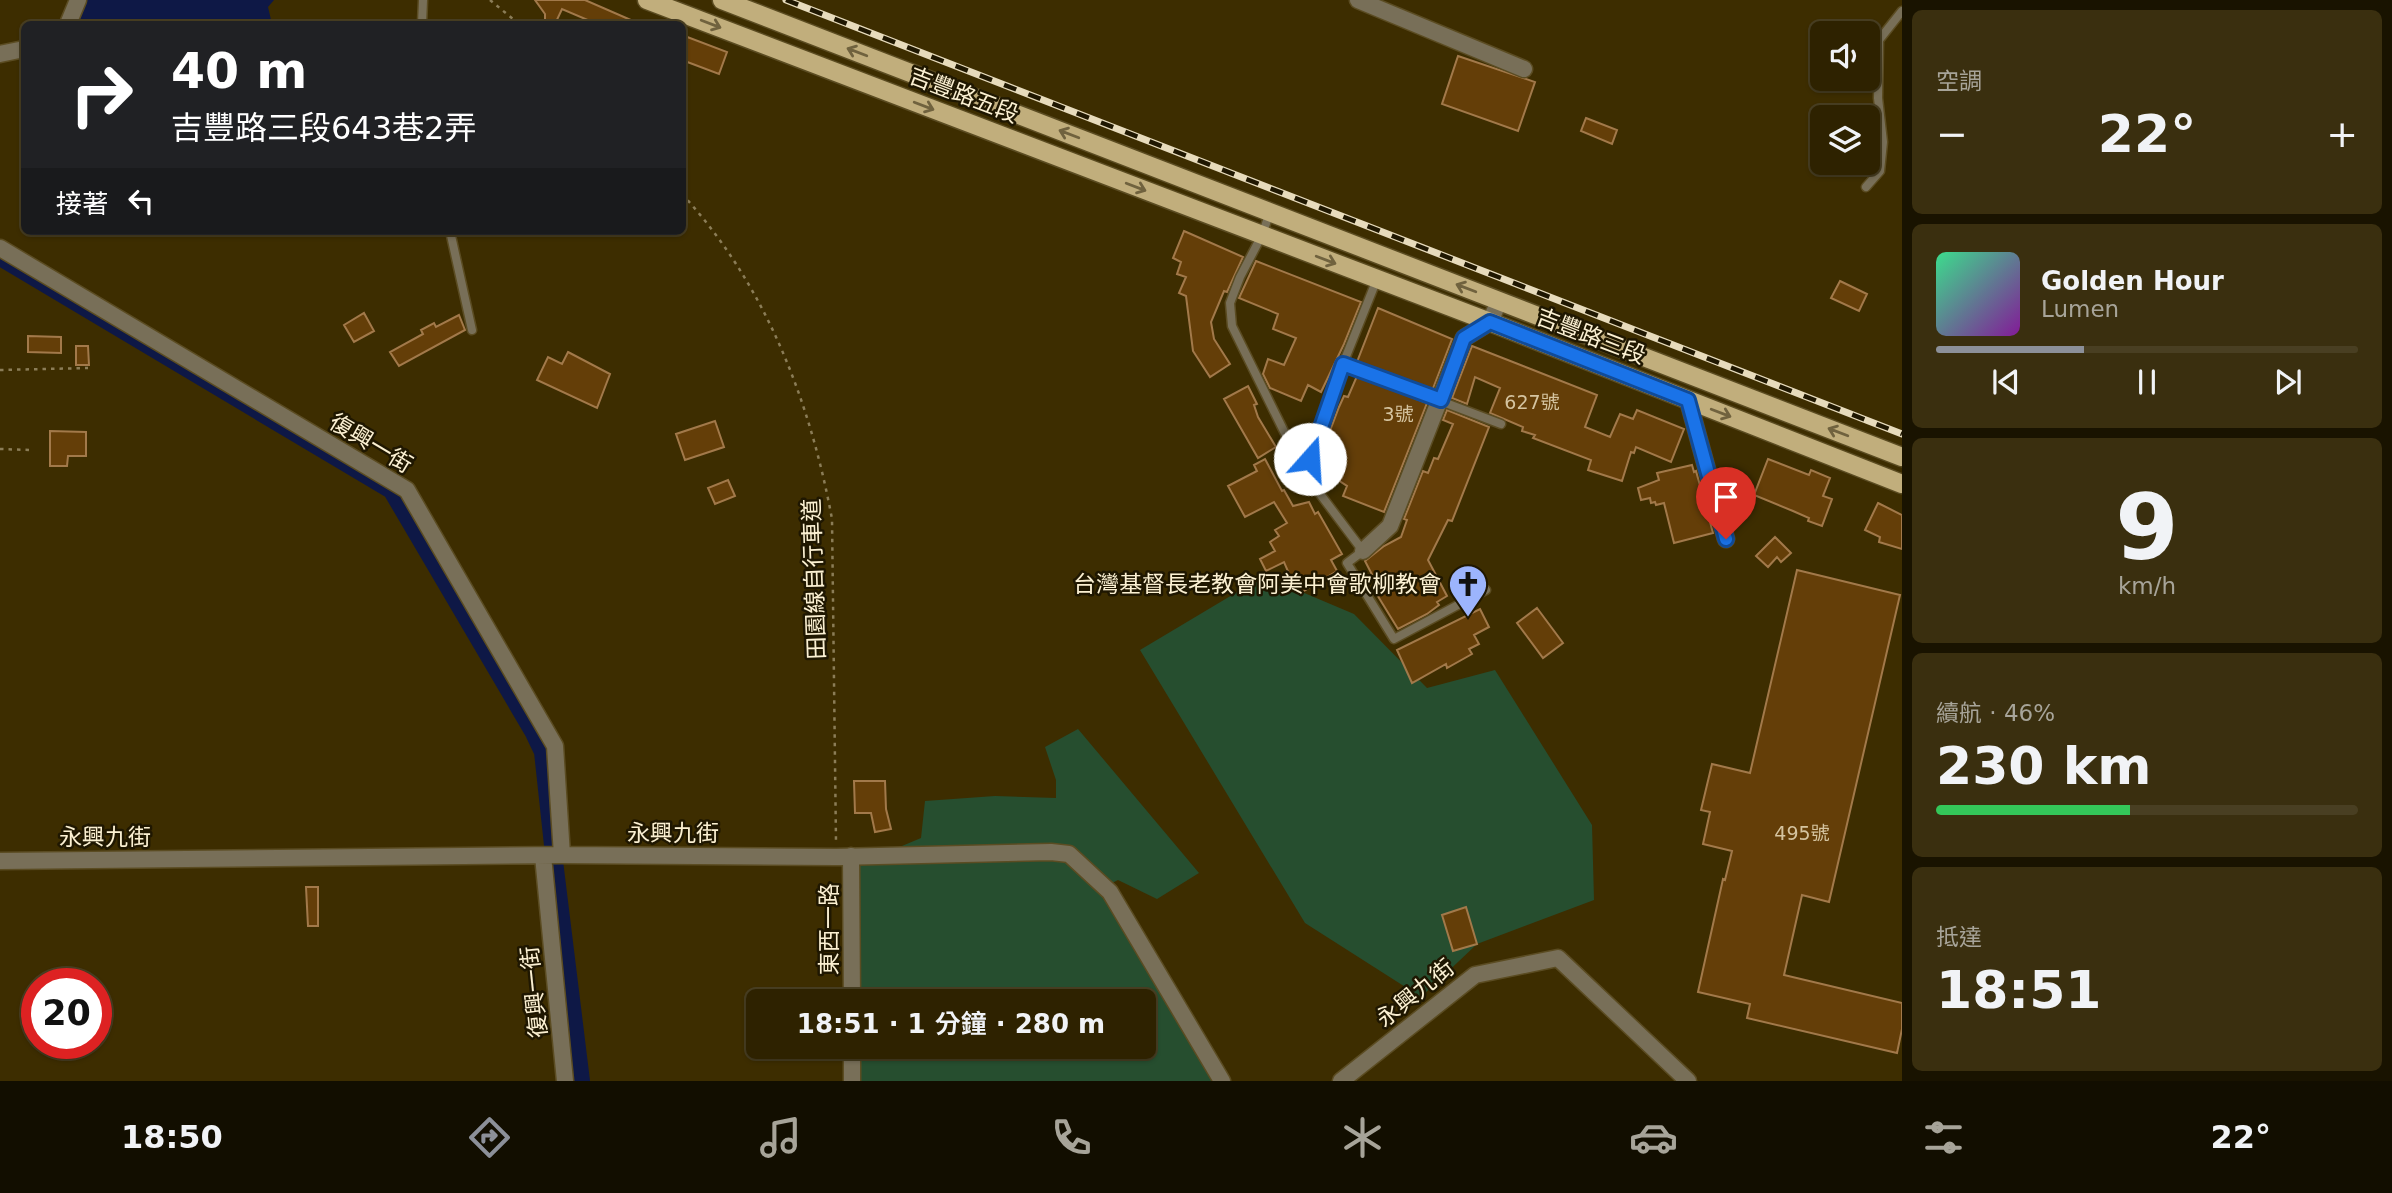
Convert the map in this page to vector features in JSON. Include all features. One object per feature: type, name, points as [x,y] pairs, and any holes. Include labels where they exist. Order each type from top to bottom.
[{"type":"main road","name":"吉豐路五段","points":[[648,0],[1262,235]]},
{"type":"main road","name":"吉豐路五段","points":[[722,0],[1270,212]]},
{"type":"main road","name":"吉豐路三段","points":[[1270,212],[1902,457]]},
{"type":"main road","name":"吉豐路三段","points":[[1262,235],[1902,484]]},
{"type":"street","points":[[69,21],[78,0]]},
{"type":"street","points":[[1358,0],[1524,69]]},
{"type":"street","points":[[0,54],[21,50]]},
{"type":"street","name":"復興一街","points":[[0,248],[407,490],[555,746],[562,855]]},
{"type":"street","points":[[1363,551],[1390,526],[1464,338],[1490,322],[1499,300]]},
{"type":"street","points":[[1688,400],[1726,539]]},
{"type":"street","name":"永興九街","points":[[0,861],[562,855],[1069,854],[1110,892],[1223,1081]]},
{"type":"street","name":"復興一街","points":[[543,856],[565,1081]]},
{"type":"street","name":"東西一路","points":[[843,856],[851,989]]},
{"type":"street","name":"永興九街","points":[[1342,1081],[1475,975],[1558,958],[1688,1081]]},
{"type":"street","points":[[852,1059],[852,1081]]},
{"type":"lane","points":[[422,21],[423,0]]},
{"type":"lane","points":[[1866,187],[1880,171],[1883,142],[1878,98],[1879,40],[1902,11]]},
{"type":"lane","points":[[1270,212],[1230,303],[1232,326],[1305,474],[1363,551],[1347,563],[1394,639],[1486,590]]},
{"type":"lane","points":[[451,235],[472,330]]},
{"type":"lane","points":[[1305,474],[1343,364],[1377,279]]},
{"type":"lane","points":[[1343,364],[1501,424]]},
{"type":"path","points":[[490,0],[515,21]]},
{"type":"path","name":"田園線自行車道","points":[[686,199],[726,247],[751,285],[782,347],[823,470],[832,519],[843,856]]},
{"type":"path","points":[[0,370],[88,368]]},
{"type":"path","points":[[0,449],[30,450]]},
{"type":"green space","points":[[1264,576],[1354,614],[1427,688],[1495,670],[1592,825],[1594,900],[1477,944],[1421,997],[1305,923],[1140,650]]},
{"type":"green space","points":[[1078,729],[1199,873],[1157,899],[1118,880],[1110,884],[1219,1081],[857,1081],[858,1059],[1156,1059],[1156,989],[858,989],[859,864],[921,838],[925,801],[995,796],[1056,798],[1056,780],[1045,747]]},
{"type":"shaded area","points":[[85,0],[274,0],[268,7],[271,21],[77,21]]},
{"type":"building","points":[[535,0],[585,0],[633,21],[590,21],[562,9],[556,21],[548,21]]},
{"type":"building","points":[[686,37],[727,52],[719,74],[686,62]]},
{"type":"building","points":[[1458,56],[1535,82],[1518,131],[1442,104]]},
{"type":"building","points":[[1586,118],[1617,130],[1612,144],[1581,131]]},
{"type":"building","points":[[1184,231],[1243,257],[1211,322],[1214,339],[1230,364],[1210,377],[1193,351],[1186,296],[1179,293],[1186,277],[1177,274],[1181,262],[1173,258]]},
{"type":"building","points":[[1256,261],[1361,302],[1321,392],[1308,385],[1301,401],[1270,388],[1263,374],[1268,359],[1284,365],[1296,338],[1273,329],[1278,314],[1239,298]]},
{"type":"building","points":[[1840,281],[1867,294],[1859,311],[1831,298]]},
{"type":"building","points":[[1378,308],[1452,339],[1432,391],[1357,362]]},
{"type":"building","points":[[364,313],[374,331],[354,342],[344,325]]},
{"type":"building","points":[[459,315],[465,330],[399,366],[390,352],[423,334],[421,330],[434,323],[436,327]]},
{"type":"building","points":[[28,336],[61,337],[61,353],[28,352]]},
{"type":"building","points":[[76,346],[88,346],[89,365],[76,365]]},
{"type":"building","points":[[1472,346],[1597,395],[1585,427],[1610,437],[1620,414],[1633,419],[1637,410],[1684,429],[1671,462],[1636,447],[1634,453],[1631,452],[1622,481],[1588,470],[1591,460],[1533,438],[1535,435],[1522,431],[1523,427],[1490,413],[1500,388],[1475,377],[1467,404],[1452,398]]},
{"type":"building","points":[[568,352],[610,374],[597,408],[537,380],[548,357],[562,364]]},
{"type":"building","points":[[1357,376],[1427,403],[1384,512],[1343,496],[1347,486],[1315,465],[1325,435],[1328,436],[1344,396],[1348,397]]},
{"type":"building","points":[[1248,386],[1257,404],[1254,405],[1258,417],[1276,447],[1258,458],[1224,399]]},
{"type":"building","points":[[1447,410],[1489,427],[1452,521],[1448,520],[1428,560],[1447,596],[1437,602],[1439,605],[1427,614],[1398,629],[1376,593],[1380,590],[1365,561],[1401,537],[1407,520],[1404,519],[1423,471],[1428,473],[1434,458],[1438,459],[1453,424],[1443,420]]},
{"type":"building","points":[[715,421],[724,447],[685,460],[676,434]]},
{"type":"building","points":[[50,431],[86,432],[86,456],[68,456],[67,466],[50,466]]},
{"type":"building","points":[[1265,459],[1293,506],[1309,502],[1315,514],[1318,512],[1342,554],[1331,560],[1337,571],[1302,592],[1284,562],[1266,571],[1260,559],[1275,551],[1270,542],[1279,536],[1275,530],[1287,523],[1274,502],[1245,517],[1228,486],[1257,471],[1254,465]]},
{"type":"building","points":[[1768,459],[1809,475],[1811,470],[1830,478],[1823,496],[1832,499],[1822,526],[1754,495]]},
{"type":"building","points":[[1692,465],[1713,533],[1674,543],[1664,503],[1656,505],[1655,502],[1651,503],[1650,498],[1641,500],[1638,488],[1659,480],[1657,473]]},
{"type":"building","points":[[728,480],[735,496],[715,504],[708,488]]},
{"type":"building","points":[[1878,503],[1902,515],[1902,549],[1879,542],[1880,537],[1865,530]]},
{"type":"building","points":[[1775,537],[1791,553],[1781,562],[1777,557],[1768,567],[1756,556]]},
{"type":"building","points":[[1797,570],[1900,595],[1829,902],[1802,895],[1784,975],[1902,1003],[1902,1029],[1897,1053],[1747,1018],[1750,1004],[1698,992],[1723,879],[1725,880],[1732,851],[1703,844],[1710,812],[1701,810],[1712,764],[1750,773]]},
{"type":"building","points":[[1537,608],[1563,643],[1543,658],[1517,623]]},
{"type":"building","points":[[1480,609],[1489,627],[1474,635],[1479,644],[1469,649],[1472,654],[1447,668],[1446,664],[1412,683],[1397,650]]},
{"type":"building","points":[[854,781],[885,781],[886,809],[891,829],[875,832],[871,813],[855,813]]},
{"type":"building","points":[[306,887],[318,887],[318,926],[308,926]]},
{"type":"building","points":[[1466,907],[1477,944],[1453,951],[1442,915]]},
{"type":"waterway","points":[[0,258],[391,491],[542,752],[552,845]]},
{"type":"waterway","points":[[555,861],[582,1081]]},
{"type":"railway","points":[[786,0],[1902,434]]},
{"type":"place","name":"台灣基督長老教會阿美中會歌柳教會","points":[[1468,618]]},
{"type":"route","points":[[1310,459],[1343,364],[1441,400],[1464,338],[1490,322],[1688,400],[1726,539]]}]
